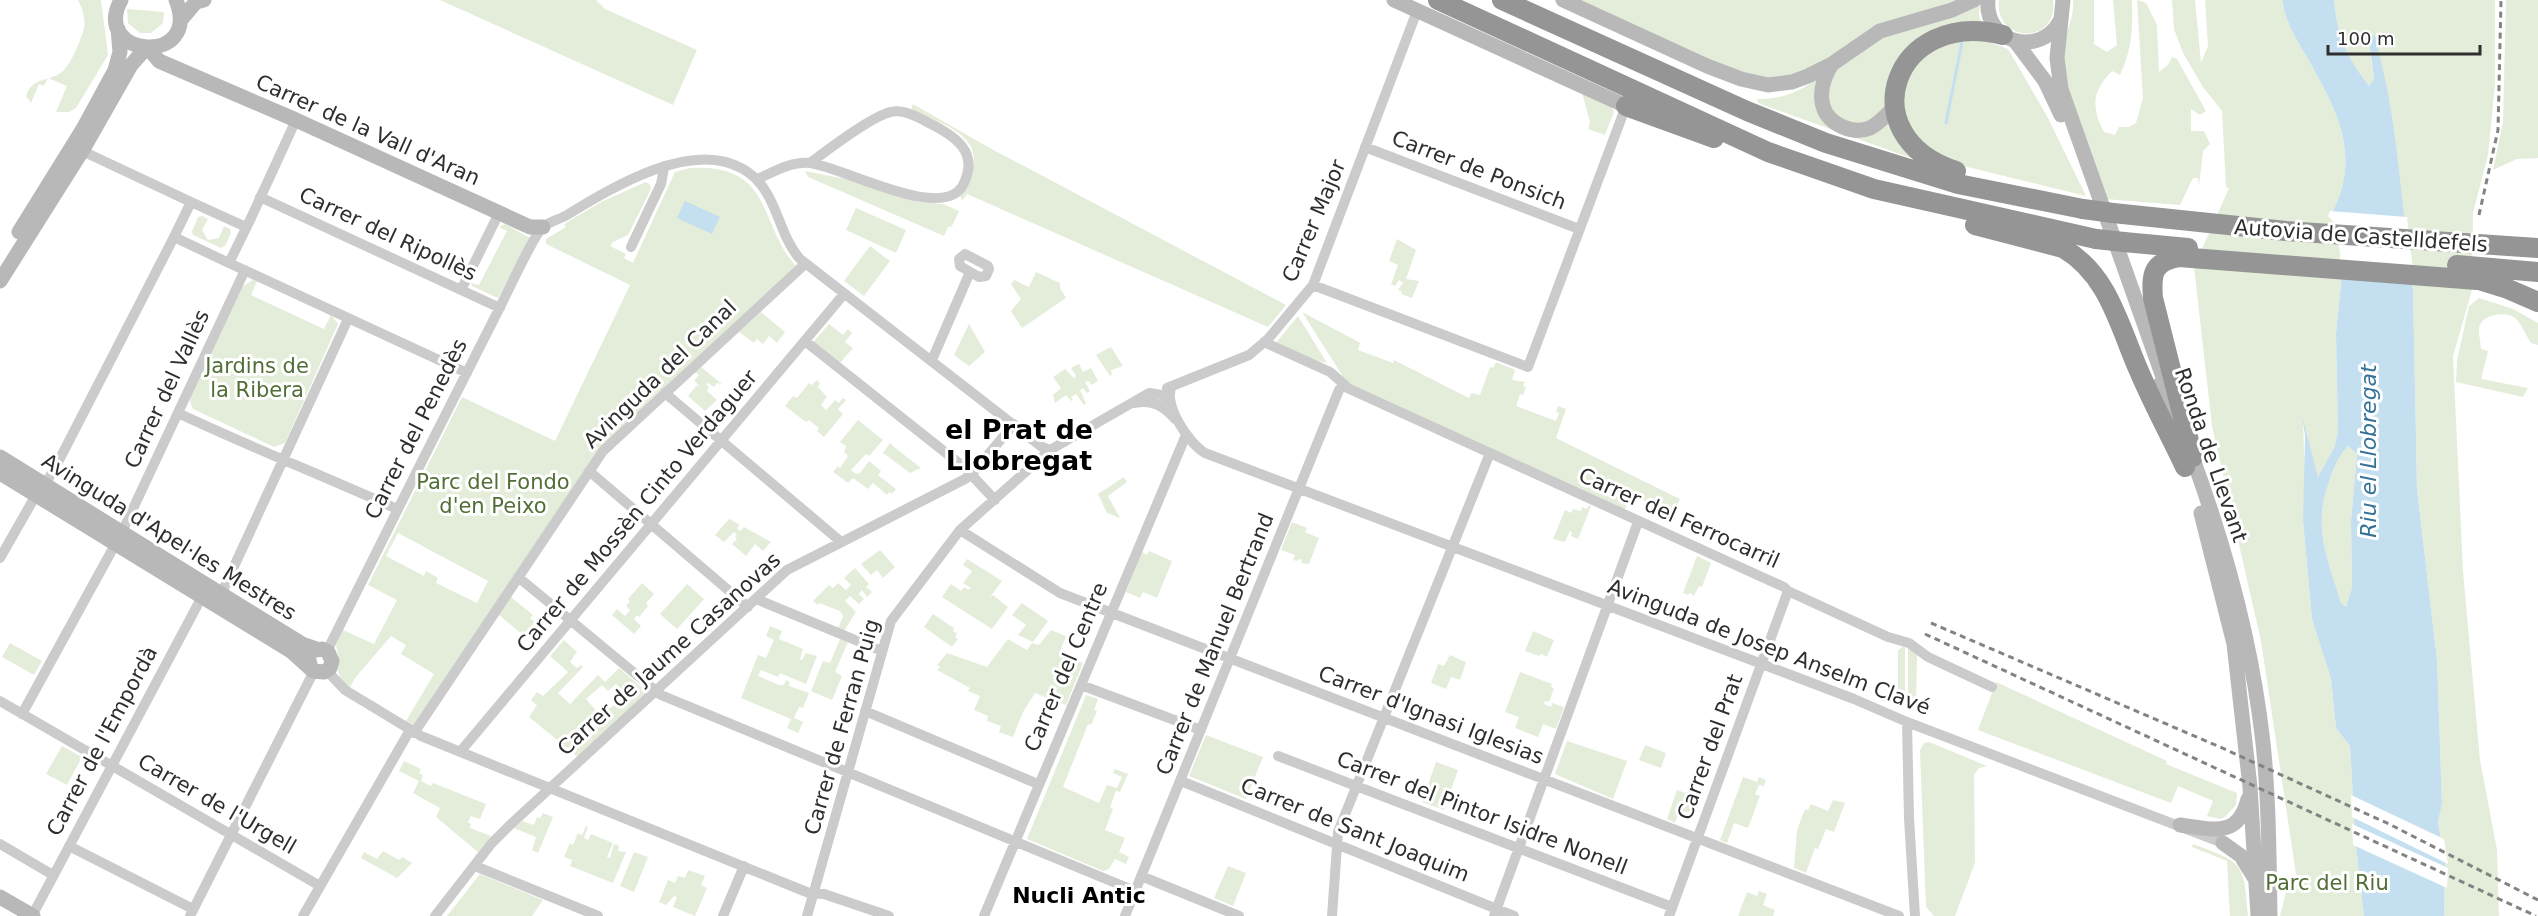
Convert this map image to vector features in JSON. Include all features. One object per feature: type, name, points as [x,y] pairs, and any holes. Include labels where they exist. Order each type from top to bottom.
[{"type":"highway","points":[[1438,0],[1768,152]]},
{"type":"highway","points":[[1502,0],[1747,111],[1826,143],[1958,184],[2019,197]]},
{"type":"highway","points":[[1527,0],[1619,41],[1644,64]]},
{"type":"highway","points":[[2009,38],[1980,32],[1952,33],[1924,45],[1903,66],[1895,84],[1895,107],[1899,123],[1910,144],[1935,164],[1986,181],[2019,197]]},
{"type":"highway","points":[[1626,106],[1700,134],[1768,152],[1874,189],[1922,210],[2063,248],[2076,256],[2092,272],[2106,292],[2139,371],[2189,462]]},
{"type":"highway","name":"Autovia de Castelldefels","points":[[1874,189],[2096,239],[2180,252],[2424,268],[2538,272]]},
{"type":"highway","name":"Autovia de Castelldefels","points":[[2019,197],[2083,209],[2182,221],[2286,231],[2538,248]]},
{"type":"highway","points":[[2180,252],[2166,259],[2156,268],[2152,284],[2189,462]]},
{"type":"highway","points":[[2424,268],[2452,270],[2538,302]]},
{"type":"street","points":[[176,0],[180,11],[180,21]]},
{"type":"street","points":[[1313,285],[1528,366],[1626,106],[1394,0]]},
{"type":"street","points":[[1563,0],[1707,66],[1755,84],[1768,85],[1792,82],[1832,64],[1880,31],[1952,10],[1974,0]]},
{"type":"street","name":"Ronda de Llevant","points":[[1988,0],[1990,19],[2045,81],[2064,122],[2155,372],[2218,533],[2246,644],[2263,743],[2270,916]]},
{"type":"street","name":"Ronda de Llevant","points":[[2064,0],[2057,58],[2061,89],[2189,462],[2234,644],[2250,787],[2258,916]]},
{"type":"street","points":[[0,262],[127,75],[147,49],[164,44],[173,37],[180,21],[197,1]]},
{"type":"street","points":[[0,281],[77,149],[119,62],[116,14],[118,2]]},
{"type":"street","name":"Carrer Major","points":[[1145,401],[1172,386],[1249,354],[1266,341],[1313,285],[1417,11]]},
{"type":"street","points":[[2009,38],[2025,43],[2039,41],[2052,33],[2060,21]]},
{"type":"street","points":[[118,29],[132,44],[147,49],[159,62],[141,67],[127,75]]},
{"type":"street","points":[[164,44],[177,68]]},
{"type":"street","name":"Carrer de la Vall d'Aran","points":[[159,62],[296,120],[530,227],[543,227]]},
{"type":"street","points":[[1832,64],[1823,77],[1822,107],[1836,125],[1857,131],[1867,129],[1881,121],[1895,107]]},
{"type":"street","points":[[758,180],[789,166],[810,163],[924,199],[940,200],[953,196],[963,186],[968,171],[968,157],[964,147],[956,139],[924,120],[896,111],[882,114],[810,163]]},
{"type":"street","points":[[229,263],[296,120]]},
{"type":"street","name":"Carrer de Ponsich","points":[[1365,147],[1579,229]]},
{"type":"street","points":[[77,149],[246,227]]},
{"type":"street","points":[[543,227],[612,189],[664,168],[689,160],[708,158],[721,160],[741,168],[758,180],[769,196],[792,249],[805,264],[1050,450],[1145,395],[1157,393],[1166,397],[1172,405]]},
{"type":"street","points":[[631,247],[661,184],[664,168]]},
{"type":"street","name":"Carrer del Ripollès","points":[[260,197],[500,308]]},
{"type":"street","points":[[0,558],[40,490],[54,472],[191,202]]},
{"type":"street","points":[[461,290],[499,213]]},
{"type":"street","name":"Carrer del Penedès","points":[[322,650],[543,227]]},
{"type":"street","points":[[174,237],[466,373]]},
{"type":"street","name":"Avinguda del Canal","points":[[303,916],[412,731],[589,471],[616,437],[805,264]]},
{"type":"street","name":"Carrer del Vallès","points":[[22,714],[119,537],[245,270]]},
{"type":"street","points":[[932,360],[970,272]]},
{"type":"street","name":"Carrer de Mossèn Cinto Verdaguer","points":[[460,752],[844,294]]},
{"type":"street","name":"Carrer de l'Empordà","points":[[32,916],[110,765],[212,595],[282,459],[348,319]]},
{"type":"street","points":[[805,341],[965,468],[995,500]]},
{"type":"street","name":"Carrer del Ferrocarril","points":[[1266,341],[1330,372],[1345,386],[1638,522],[1774,582],[1788,591],[1888,638],[1909,643],[1928,657],[1992,687]]},
{"type":"street","points":[[1172,386],[1168,394],[1183,430]]},
{"type":"street","name":"Carrer de Manuel Bertrand","points":[[1125,916],[1339,390],[1345,386]]},
{"type":"street","points":[[665,393],[840,542]]},
{"type":"street","points":[[1131,404],[1145,401]]},
{"type":"street","name":"Avinguda de Josep Anselm Clavé","points":[[1145,401],[1161,406],[1195,446],[1205,453],[1761,663],[1907,722],[2223,843]]},
{"type":"street","points":[[178,413],[397,510]]},
{"type":"street","points":[[971,475],[1012,422]]},
{"type":"street","name":"Carrer del Centre","points":[[984,916],[1081,685],[1183,430]]},
{"type":"street","name":"Carrer de Ferran Puig","points":[[807,916],[891,621],[960,530],[1050,450]]},
{"type":"street","points":[[1332,916],[1338,832],[1386,718],[1490,453]]},
{"type":"street","name":"Avinguda d'Apel·les Mestres","points":[[0,458],[40,490]]},
{"type":"street","points":[[589,471],[752,603],[882,651]]},
{"type":"street","name":"Avinguda d'Apel·les Mestres","points":[[0,473],[40,490],[212,595],[345,690],[412,731],[814,894],[824,894],[889,916]]},
{"type":"street","name":"Carrer de Jaume Casanovas","points":[[435,916],[491,844],[793,566],[971,475]]},
{"type":"street","points":[[1496,912],[1638,522]]},
{"type":"street","name":"Carrer d'Ignasi Iglesias","points":[[960,530],[1054,590],[1899,916]]},
{"type":"street","points":[[518,576],[655,691],[1135,891]]},
{"type":"street","name":"Carrer del Prat","points":[[1673,913],[1788,591]]},
{"type":"street","name":"Avinguda d'Apel·les Mestres","points":[[212,595],[302,644],[322,650]]},
{"type":"street","points":[[69,846],[191,913],[317,670],[332,661],[322,650],[308,657],[317,670]]},
{"type":"street","points":[[1081,685],[1201,730]]},
{"type":"street","name":"Carrer de l'Urgell","points":[[0,701],[320,886]]},
{"type":"street","points":[[865,711],[1038,784]]},
{"type":"street","points":[[1907,722],[1909,818],[1916,916]]},
{"type":"street","name":"Carrer del Pintor Isidre Nonell","points":[[1278,756],[1519,848],[1673,913]]},
{"type":"street","name":"Carrer de Sant Joaquim","points":[[1181,781],[1496,912],[1514,916]]},
{"type":"street","points":[[2180,825],[2214,829],[2231,826],[2243,814],[2250,787]]},
{"type":"street","points":[[2223,843],[2240,845],[2254,841],[2268,826]]},
{"type":"street","points":[[2223,843],[2247,862],[2257,885]]},
{"type":"street","points":[[0,844],[53,875]]},
{"type":"street","points":[[475,866],[598,916]]},
{"type":"street","points":[[723,916],[744,866]]},
{"type":"street","points":[[1141,876],[1239,916]]},
{"type":"street","points":[[0,897],[32,916]]},
{"type":"green space","points":[[78,0],[101,0],[108,55],[76,108],[69,112],[56,112],[67,86],[48,78],[63,71],[73,57],[81,39],[84,21]]},
{"type":"green space","points":[[440,0],[596,0],[605,9],[697,50],[673,105]]},
{"type":"green space","points":[[1578,0],[1963,0],[1783,79],[1745,76]]},
{"type":"green space","points":[[1999,0],[2053,0],[2052,15],[2046,25],[2037,31],[2026,33],[2015,31],[2006,25],[2000,14]]},
{"type":"green space","points":[[2073,0],[2094,0],[2094,44],[2107,52],[2117,45],[2113,0],[2132,0],[2131,38],[2124,65],[2120,75],[2112,71],[2105,78],[2097,92],[2097,115],[2104,132],[2115,135],[2119,127],[2129,127],[2136,123],[2143,98],[2137,0],[2146,3],[2157,25],[2159,72],[2168,65],[2172,57],[2177,59],[2206,111],[2200,115],[2191,109],[2191,131],[2204,131],[2210,144],[2203,151],[2199,186],[2198,178],[2193,178],[2180,205],[2105,199],[2076,126],[2066,88],[2063,50]]},
{"type":"green space","name":"Parc del Riu","points":[[2172,0],[2195,0],[2201,63],[2208,46],[2205,0],[2282,0],[2289,24],[2329,97],[2342,135],[2345,173],[2340,194],[2331,215],[2338,224],[2344,253],[2336,334],[2338,432],[2334,448],[2318,478],[2303,423],[2305,479],[2303,521],[2312,619],[2331,679],[2336,728],[2350,746],[2356,847],[2364,916],[2280,916],[2289,880],[2296,874],[2261,641],[2212,426],[2194,267],[2229,188],[2226,187],[2222,111],[2203,87],[2183,53],[2174,29]]},
{"type":"green space","points":[[2334,0],[2495,0],[2495,85],[2488,155],[2473,213],[2472,290],[2453,356],[2463,571],[2480,760],[2497,850],[2499,916],[2444,916],[2445,864],[2438,822],[2442,804],[2437,660],[2417,489],[2413,291],[2388,92],[2370,52],[2374,79],[2369,86],[2354,65],[2344,46]]},
{"type":"green space","points":[[2506,0],[2538,0],[2538,158],[2517,159],[2493,170],[2503,122]]},
{"type":"green space","points":[[1980,2],[1979,16],[1982,23],[1939,33],[1885,110],[1856,128],[1828,112],[1830,75],[1879,37]]},
{"type":"green space","points":[[127,9],[164,12],[163,23],[151,33],[140,33],[128,23]]},
{"type":"green space","points":[[1974,36],[2008,49],[2047,116],[2086,196],[1939,160],[1913,140],[1898,102],[1918,54]]},
{"type":"green space","points":[[48,78],[44,86],[39,84],[31,103],[26,96],[29,90],[37,82]]},
{"type":"green space","points":[[1818,78],[1836,130],[1890,117],[1936,167],[1758,103],[1757,99],[1789,94]]},
{"type":"green space","points":[[1581,89],[1609,102],[1614,112],[1605,135],[1588,129],[1590,122]]},
{"type":"green space","points":[[913,104],[988,147],[1286,305],[1268,327],[967,194],[962,201],[960,195],[973,165],[970,144],[942,123],[911,110]]},
{"type":"green space","name":"Parc del Fondo d'en Peixo","points":[[690,168],[719,169],[739,176],[753,188],[788,256],[802,271],[616,440],[511,597],[533,615],[530,618],[535,622],[523,635],[499,615],[420,730],[406,721],[434,674],[401,654],[406,645],[391,636],[355,678],[349,689],[342,683],[338,671],[339,660],[336,645],[343,630],[374,644],[397,600],[368,585],[462,397],[555,441],[630,285],[546,244],[546,239],[566,227],[564,224],[603,201],[646,182],[651,189],[628,235],[613,242],[610,246],[626,254],[624,258],[633,263],[675,172]],"holes":[[[398,533],[488,581],[477,603],[436,583],[438,578],[426,571],[424,576],[386,556]]]},
{"type":"green space","points":[[805,171],[871,184],[919,202],[943,204],[959,211],[944,236],[808,177]]},
{"type":"green space","points":[[856,208],[906,230],[896,253],[846,230]]},
{"type":"green space","points":[[198,217],[208,219],[202,230],[208,240],[219,238],[224,226],[230,229],[231,233],[225,246],[221,248],[193,235],[192,231]]},
{"type":"green space","points":[[505,224],[530,238],[498,298],[472,286],[471,283],[479,285],[507,231],[499,227]]},
{"type":"green space","points":[[1397,239],[1416,250],[1406,279],[1419,281],[1412,298],[1401,294],[1402,292],[1398,290],[1403,283],[1399,280],[1395,286],[1391,284],[1398,265],[1389,261]]},
{"type":"green space","points":[[870,246],[890,261],[864,296],[844,281]]},
{"type":"green space","points":[[1036,272],[1060,283],[1060,288],[1066,298],[1022,328],[1011,311],[1021,299],[1011,284],[1014,280],[1029,287]]},
{"type":"green space","name":"Jardins de la Ribera","points":[[253,280],[257,281],[251,295],[324,329],[331,315],[338,324],[285,443],[274,447],[193,409],[189,399],[243,286]]},
{"type":"green space","points":[[2479,298],[2513,309],[2538,323],[2538,345],[2531,343],[2520,323],[2511,316],[2501,314],[2490,316],[2482,321],[2479,327],[2481,349],[2488,351],[2481,379],[2528,388],[2523,397],[2456,382],[2457,360],[2469,306]]},
{"type":"green space","points":[[761,312],[785,332],[777,343],[769,336],[763,344],[757,339],[754,343],[739,332]]},
{"type":"green space","points":[[1302,312],[1360,343],[1358,350],[1393,363],[1394,360],[1469,398],[1471,393],[1480,395],[1490,367],[1493,368],[1496,362],[1515,370],[1512,380],[1525,382],[1523,386],[1526,387],[1523,395],[1520,394],[1516,406],[1556,421],[1559,413],[1556,412],[1558,406],[1566,409],[1556,438],[1680,499],[1673,514],[1632,495],[1624,511],[1347,383]]},
{"type":"green space","points":[[1298,316],[1327,363],[1275,344]]},
{"type":"green space","points":[[829,324],[843,335],[848,329],[852,333],[845,342],[853,348],[839,364],[815,345],[814,341]]},
{"type":"green space","points":[[969,324],[985,352],[969,366],[954,355]]},
{"type":"green space","points":[[1111,347],[1123,366],[1111,370],[1110,376],[1096,355]]},
{"type":"green space","points":[[1079,364],[1083,372],[1091,368],[1098,381],[1091,385],[1089,381],[1085,382],[1090,391],[1087,393],[1083,388],[1080,390],[1086,403],[1084,405],[1076,394],[1071,397],[1073,400],[1071,401],[1066,395],[1055,403],[1053,395],[1061,388],[1053,377],[1065,369],[1074,378],[1076,376],[1071,368]]},
{"type":"green space","points":[[701,367],[722,384],[717,383],[714,387],[706,384],[709,387],[707,391],[717,400],[705,411],[688,396],[696,386],[699,386],[694,380],[699,375],[695,372]]},
{"type":"green space","points":[[817,380],[820,383],[818,387],[827,397],[821,405],[826,410],[835,400],[839,403],[843,398],[846,400],[838,409],[843,414],[824,437],[817,431],[819,428],[809,420],[806,422],[785,406],[793,396],[797,398],[809,383],[812,385]]},
{"type":"green space","points":[[858,420],[883,440],[869,456],[866,454],[851,470],[856,474],[860,473],[869,461],[881,471],[878,475],[896,489],[892,494],[889,492],[887,495],[873,483],[868,489],[853,478],[848,483],[833,472],[838,466],[840,468],[848,456],[844,452],[846,446],[840,442]]},
{"type":"green space","points":[[890,443],[921,468],[910,473],[883,453]]},
{"type":"green space","points":[[2348,446],[2357,454],[2351,521],[2352,588],[2346,607],[2341,603],[2327,558],[2322,514],[2324,499],[2333,472]]},
{"type":"green space","points":[[1124,477],[1127,482],[1108,496],[1120,518],[1107,513],[1098,494]]},
{"type":"green space","points":[[1589,505],[1591,506],[1578,539],[1571,536],[1570,531],[1565,542],[1553,539],[1565,510],[1571,513],[1573,509],[1581,511],[1582,507],[1587,509]]},
{"type":"green space","points":[[729,519],[740,525],[737,528],[740,531],[744,527],[771,542],[763,551],[755,544],[746,556],[732,544],[737,539],[734,532],[724,542],[715,535]]},
{"type":"green space","points":[[1292,522],[1307,528],[1305,532],[1319,538],[1309,564],[1301,563],[1302,560],[1298,559],[1293,560],[1295,555],[1281,550]]},
{"type":"green space","points":[[880,550],[895,567],[883,578],[877,570],[871,575],[861,564]]},
{"type":"green space","points":[[1149,551],[1172,561],[1157,598],[1143,592],[1140,598],[1126,592],[1142,552],[1147,555]]},
{"type":"green space","points":[[1697,556],[1711,563],[1702,587],[1699,586],[1694,596],[1690,593],[1688,595],[1683,593]]},
{"type":"green space","points":[[967,559],[1002,581],[990,597],[993,595],[1008,607],[992,629],[942,597],[951,584],[961,591],[964,587],[969,590],[971,588],[963,583],[972,571],[963,565]]},
{"type":"green space","points":[[855,568],[869,584],[866,587],[872,592],[867,597],[862,590],[859,594],[864,599],[859,604],[850,596],[845,601],[856,612],[844,631],[838,629],[843,616],[840,611],[819,603],[818,605],[813,601],[829,585],[833,588],[838,583],[846,590],[851,585],[844,578]]},
{"type":"green space","points":[[642,583],[654,594],[646,603],[648,606],[639,617],[637,615],[634,619],[641,626],[634,634],[612,615],[617,609],[625,616],[630,610],[626,606],[630,601],[628,599]]},
{"type":"green space","points":[[687,584],[704,599],[677,629],[660,614]]},
{"type":"green space","points":[[1022,603],[1048,621],[1033,642],[1018,635],[1026,625],[1012,615]]},
{"type":"green space","points":[[933,614],[954,628],[953,631],[957,634],[955,637],[958,639],[952,647],[924,627]]},
{"type":"green space","points":[[770,626],[782,631],[779,639],[803,649],[800,659],[802,660],[806,653],[817,656],[806,684],[780,673],[778,677],[761,670],[758,676],[779,685],[784,685],[786,680],[790,682],[789,686],[809,693],[803,708],[799,707],[794,718],[803,722],[798,733],[787,728],[791,719],[741,698],[758,655],[766,658],[774,640],[766,636]]},
{"type":"green space","points":[[1051,630],[1066,636],[1059,654],[1083,663],[1066,705],[1035,693],[1023,712],[1013,737],[999,732],[1001,726],[987,721],[988,716],[974,710],[980,696],[968,691],[970,688],[937,670],[940,667],[937,665],[947,653],[987,667],[1008,639],[1027,650],[1032,643],[1039,645]]},
{"type":"green space","points":[[1533,631],[1554,640],[1547,657],[1525,651]]},
{"type":"green space","points":[[840,639],[848,642],[835,672],[842,676],[832,700],[811,691],[823,661],[830,663]]},
{"type":"green space","points":[[564,640],[577,652],[570,662],[577,668],[581,665],[583,667],[558,693],[570,704],[598,675],[605,682],[619,668],[648,693],[578,757],[529,717],[537,705],[531,700],[537,692],[543,696],[568,672],[550,656]],"holes":[[[616,684],[624,694],[620,702],[598,713],[586,699],[602,685],[608,691]]]},
{"type":"green space","points":[[10,643],[42,661],[34,675],[2,657]]},
{"type":"green space","points":[[1906,645],[1917,654],[1916,706],[1908,703],[1908,647],[1905,647],[1905,702],[1898,699],[1898,650]]},
{"type":"green space","points":[[1450,655],[1466,662],[1460,680],[1451,677],[1446,689],[1431,683],[1438,664],[1444,666]]},
{"type":"green space","points":[[1520,672],[1552,684],[1551,687],[1554,688],[1549,702],[1545,701],[1544,704],[1551,707],[1552,703],[1564,707],[1556,729],[1543,724],[1538,737],[1515,728],[1519,717],[1505,712]]},
{"type":"green space","points":[[1996,682],[2167,761],[2166,764],[2237,793],[2236,805],[2220,819],[2207,816],[2213,801],[2178,786],[2171,803],[1978,730]]},
{"type":"green space","points":[[1086,695],[1098,699],[1094,710],[1097,711],[1091,725],[1088,724],[1063,787],[1099,803],[1107,785],[1117,788],[1122,777],[1113,773],[1115,769],[1128,774],[1120,792],[1116,791],[1110,807],[1113,809],[1105,830],[1125,838],[1119,852],[1129,857],[1126,864],[1115,859],[1109,869],[1103,871],[1027,839]]},
{"type":"green space","points":[[1206,735],[1263,757],[1246,799],[1189,776]]},
{"type":"green space","points":[[1567,741],[1627,761],[1613,799],[1555,774]]},
{"type":"green space","points":[[1929,742],[1987,766],[1979,768],[1974,775],[1975,863],[1955,916],[1934,916],[1926,907],[1920,750],[1924,743]]},
{"type":"green space","points":[[1645,745],[1666,753],[1661,768],[1639,760]]},
{"type":"green space","points":[[62,746],[82,757],[67,785],[46,774]]},
{"type":"green space","points":[[404,761],[421,769],[419,773],[423,775],[421,781],[431,786],[433,783],[486,804],[480,819],[471,816],[468,822],[471,824],[470,828],[491,836],[478,852],[436,817],[440,808],[413,793],[419,781],[399,771]]},
{"type":"green space","points":[[1436,762],[1458,770],[1444,810],[1422,802]]},
{"type":"green space","points":[[1743,777],[1757,782],[1759,777],[1766,780],[1764,786],[1759,785],[1755,794],[1760,796],[1748,828],[1734,823],[1727,843],[1720,840]]},
{"type":"green space","points":[[1677,790],[1691,795],[1694,790],[1699,792],[1692,813],[1679,811],[1675,823],[1667,819]]},
{"type":"green space","points":[[1833,800],[1845,803],[1834,832],[1826,829],[1818,849],[1815,848],[1806,873],[1794,868],[1797,830],[1805,809],[1808,810],[1811,804],[1828,811]]},
{"type":"green space","points":[[543,813],[553,817],[538,853],[532,850],[536,837],[514,828],[522,821],[534,825],[537,817],[540,818]]},
{"type":"green space","points":[[586,826],[588,827],[584,838],[588,840],[591,834],[613,843],[607,857],[610,858],[614,844],[619,846],[618,851],[626,852],[613,883],[570,866],[572,860],[564,857],[570,843],[573,845],[578,833],[582,835]]},
{"type":"green space","points":[[2193,844],[2222,856],[2238,866],[2245,884],[2248,916],[2230,916],[2227,861],[2192,847]]},
{"type":"green space","points":[[383,851],[399,860],[402,857],[412,863],[397,878],[361,858],[364,852],[377,859]]},
{"type":"green space","points":[[634,852],[648,857],[634,892],[620,886]]},
{"type":"green space","points":[[1228,866],[1246,873],[1233,906],[1214,898]]},
{"type":"green space","points":[[688,870],[705,876],[701,885],[707,888],[695,916],[673,907],[677,897],[674,896],[666,905],[659,902],[668,880],[675,883],[678,876],[685,878]]},
{"type":"green space","points":[[480,874],[543,900],[532,916],[447,916]]},
{"type":"green space","points":[[1759,891],[1767,894],[1763,905],[1775,910],[1773,916],[1738,916],[1747,892],[1757,896]]},
{"type":"water","name":"Riu el Llobregat","points":[[2282,0],[2334,0],[2344,46],[2369,86],[2374,79],[2368,33],[2375,36],[2388,92],[2413,291],[2417,489],[2437,660],[2442,804],[2438,822],[2445,864],[2444,916],[2364,916],[2356,847],[2350,746],[2336,728],[2331,679],[2312,619],[2303,521],[2305,435],[2302,416],[2318,477],[2334,448],[2338,432],[2336,334],[2344,253],[2338,224],[2331,215],[2340,194],[2345,173],[2345,154],[2337,116],[2319,78],[2292,31]],"holes":[[[2348,446],[2357,454],[2351,521],[2352,588],[2346,607],[2341,603],[2327,558],[2322,514],[2329,482],[2339,458]]]},
{"type":"water","points":[[685,201],[720,217],[712,234],[677,218]]},
{"type":"pier","points":[[2330,211],[2407,217],[2414,279],[2339,274],[2340,253],[2336,225],[2328,216]]},
{"type":"pier","points":[[2351,795],[2444,839],[2448,864],[2352,817]]},
{"type":"pier","points":[[2352,824],[2448,868],[2447,888],[2353,845]]},
{"type":"waterway","points":[[1946,123],[1962,42]]},
{"type":"railway","points":[[2479,215],[2498,130],[2501,0]]},
{"type":"railway","points":[[1931,623],[2220,747],[2389,824],[2538,900]]},
{"type":"railway","points":[[1925,634],[2536,916]]},
{"type":"district","name":"el Prat de Llobregat","points":[[1019,446]]},
{"type":"district","name":"Nucli Antic","points":[[1079,895]]}]
